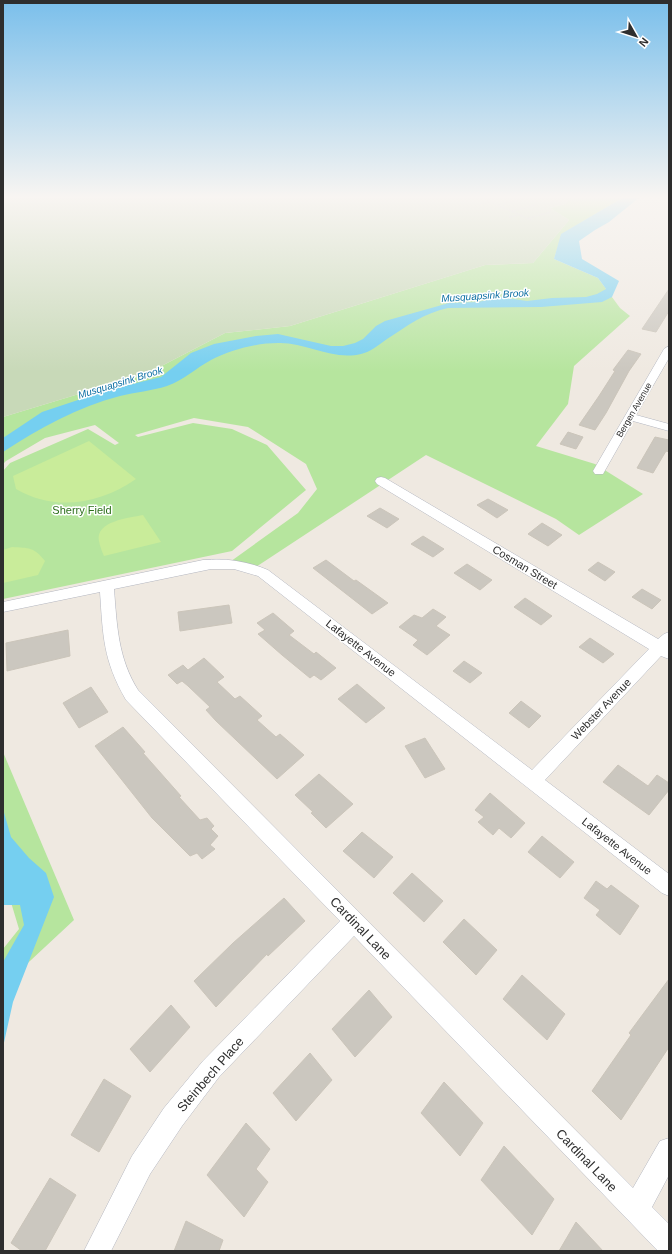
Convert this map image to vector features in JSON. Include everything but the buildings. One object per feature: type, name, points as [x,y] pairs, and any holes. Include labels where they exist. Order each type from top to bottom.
[{"type":"street","name":"Bergen Avenue","points":[[599,471],[630,417],[665,362],[669,349]]},
{"type":"street","points":[[630,417],[669,428]]},
{"type":"street","name":"Cosman Street","points":[[381,481],[666,646]]},
{"type":"street","name":"Lafayette Avenue","points":[[3,607],[211,564],[226,563],[242,565],[263,573],[669,886]]},
{"type":"street","name":"Cardinal Lane","points":[[107,585],[112,647],[121,677],[132,695],[669,1243]]},
{"type":"street","name":"Webster Avenue","points":[[533,781],[666,646]]},
{"type":"street","name":"Steinbech Place","points":[[97,1251],[141,1165],[173,1117],[211,1069],[354,922]]},
{"type":"street","points":[[636,1209],[669,1150]]},
{"type":"green space","points":[[3,256],[539,256],[533,263],[485,265],[290,326],[225,333],[148,373],[3,417]]},
{"type":"green space","name":"Sherry Field","points":[[539,256],[555,256],[554,259],[598,278],[620,308],[630,316],[574,366],[568,404],[536,446],[595,464],[643,494],[579,535],[556,519],[426,455],[253,569],[227,564],[298,513],[317,489],[306,464],[248,427],[194,418],[135,435],[138,437],[193,423],[232,429],[267,445],[306,490],[232,551],[3,599],[3,471],[10,463],[88,429],[115,445],[119,443],[95,425],[45,438],[3,464],[3,417],[148,373],[225,333],[290,326],[485,265],[533,263]]},
{"type":"green space","points":[[89,441],[136,479],[122,488],[108,494],[77,502],[62,503],[46,501],[16,489],[13,476]]},
{"type":"green space","points":[[143,515],[161,542],[104,556],[99,541],[99,534],[102,529],[107,525],[122,519]]},
{"type":"green space","points":[[12,547],[31,549],[41,556],[45,561],[38,575],[3,583],[3,550]]},
{"type":"green space","points":[[3,752],[74,920],[16,974],[3,1018],[3,949],[19,929],[7,889],[3,883]]},
{"type":"water","points":[[555,256],[581,256],[582,259],[619,281],[612,297],[602,302],[541,307],[448,308],[439,310],[416,320],[368,352],[361,354],[340,355],[288,343],[261,344],[243,348],[226,353],[211,360],[179,381],[167,386],[120,396],[74,412],[59,419],[3,452],[3,438],[42,412],[108,390],[161,377],[191,353],[214,344],[256,336],[278,334],[331,346],[343,346],[363,339],[376,326],[385,321],[449,303],[478,302],[500,297],[527,301],[552,298],[586,297],[597,294],[606,289],[598,278],[554,259]]},
{"type":"water","points":[[3,809],[11,837],[29,858],[46,873],[54,897],[13,1002],[3,1047],[3,962],[24,925],[20,905],[3,905]]},
{"type":"water label","name":"Musquapsink Brook","points":[[485,295]]},
{"type":"water label","name":"Musquapsink Brook","points":[[120,382]]}]
